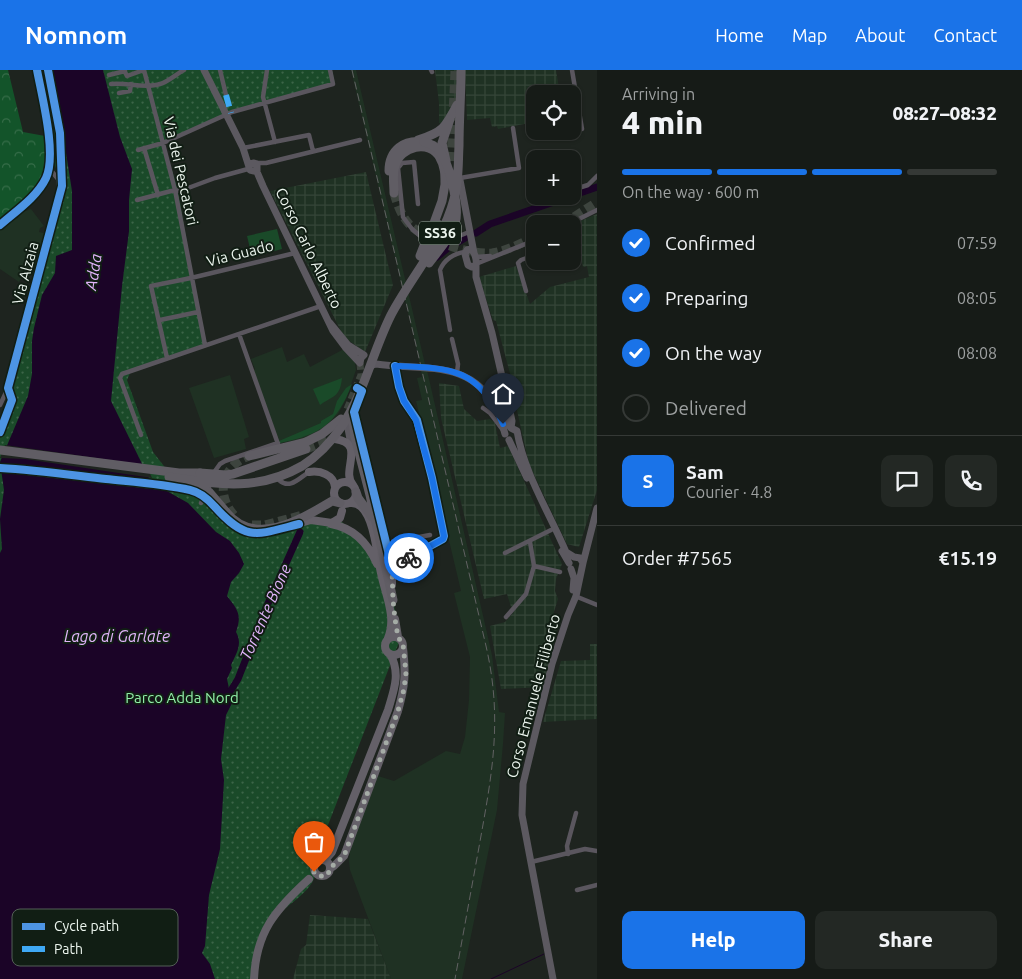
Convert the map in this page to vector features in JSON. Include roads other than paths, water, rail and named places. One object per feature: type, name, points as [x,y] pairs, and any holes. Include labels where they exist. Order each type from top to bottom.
[{"type":"highway","name":"SS36","points":[[0,452],[169,477],[223,484],[245,484],[267,481],[292,471],[320,452],[347,418],[387,325],[441,232],[455,197],[458,176],[461,70]]},
{"type":"highway","points":[[446,187],[446,158],[442,143],[457,105]]},
{"type":"highway","points":[[446,187],[444,169],[439,156],[429,148],[416,147],[405,152],[396,162],[394,193],[389,174],[391,158],[402,145],[437,133],[450,119]]},
{"type":"highway","points":[[387,325],[452,231],[456,219],[457,201],[442,156],[435,146],[414,141]]},
{"type":"highway","points":[[446,187],[451,161]]},
{"type":"highway","name":"SS36","points":[[0,452],[231,479],[248,479],[273,474],[290,466],[312,452],[344,421],[384,318],[420,256],[440,208],[446,187]]},
{"type":"highway","points":[[362,385],[353,416],[353,425],[384,575],[393,600]]},
{"type":"highway","points":[[249,456],[314,438],[344,421]]},
{"type":"highway","points":[[179,473],[233,474],[306,449]]},
{"type":"highway","points":[[169,477],[195,484],[205,489],[234,521],[254,532],[301,519],[332,501],[345,505]]},
{"type":"highway","points":[[354,488],[358,498],[371,514],[375,531]]},
{"type":"main road","points":[[0,225],[38,190],[46,178],[49,168],[51,157],[49,139],[37,70]]},
{"type":"main road","name":"Corso Carlo Alberto","points":[[204,70],[244,151],[254,167],[321,306],[338,339],[360,363],[364,355],[348,345],[330,323]]},
{"type":"main road","points":[[461,70],[457,105],[455,164],[460,179],[472,258],[510,403],[511,434]]},
{"type":"main road","points":[[460,179],[461,70]]},
{"type":"main road","points":[[372,364],[434,368],[457,373],[481,388],[490,398],[511,434],[552,530],[570,566],[576,571],[582,566],[581,559],[566,552],[526,465],[503,417],[496,408]]},
{"type":"main road","points":[[503,417],[507,412],[506,393]]},
{"type":"main road","points":[[328,523],[337,520],[345,505],[355,498],[354,488],[349,479],[352,452],[344,421]]},
{"type":"main road","points":[[335,439],[346,443],[352,452]]},
{"type":"main road","points":[[0,468],[188,489],[199,494],[213,505],[231,524],[240,530],[265,533],[311,520],[345,527],[362,541],[384,575],[391,614],[391,631],[384,647],[395,663],[397,675],[393,694],[332,852],[324,860],[319,860],[314,866],[309,880]]},
{"type":"main road","points":[[313,470],[330,476],[335,483],[334,496],[345,505],[358,504],[363,508],[375,531]]},
{"type":"main road","points":[[335,487],[342,482],[347,482],[354,488]]},
{"type":"main road","name":"Corso Emanuele Filiberto","points":[[553,979],[522,815],[523,784],[597,508]]},
{"type":"main road","points":[[570,566],[571,559],[583,553],[586,548]]},
{"type":"main road","name":"Corso Emanuele Filiberto","points":[[570,566],[574,595]]},
{"type":"main road","points":[[254,979],[259,947],[267,927],[286,900],[309,880],[328,874],[330,868],[344,856],[398,711],[406,673],[402,641],[398,637],[393,600],[392,567]]},
{"type":"main road","points":[[388,638],[398,637]]},
{"type":"main road","points":[[390,654],[398,654],[403,648]]},
{"type":"main road","points":[[324,860],[329,863],[330,868]]},
{"type":"main road","points":[[314,866],[316,874],[320,876]]},
{"type":"street","points":[[109,75],[124,71],[127,76],[144,70]]},
{"type":"street","name":"Via dei Pescatori","points":[[144,70],[150,87],[175,190],[205,345]]},
{"type":"street","points":[[111,84],[131,84],[150,87],[164,83],[184,70]]},
{"type":"street","points":[[220,70],[226,94]]},
{"type":"street","points":[[267,70],[262,97],[270,119],[275,142]]},
{"type":"street","points":[[138,150],[163,143],[227,115],[333,84],[330,70]]},
{"type":"street","points":[[572,70],[582,129]]},
{"type":"street","points":[[116,74],[118,83]]},
{"type":"street","points":[[119,93],[130,91],[131,84]]},
{"type":"street","points":[[460,179],[520,168],[512,128]]},
{"type":"street","points":[[244,151],[309,134],[313,151]]},
{"type":"street","points":[[137,200],[175,190],[180,191],[215,178],[266,163],[360,140]]},
{"type":"street","points":[[144,148],[158,195]]},
{"type":"street","points":[[418,204],[414,162],[400,164],[398,168],[403,217],[418,235],[430,242],[440,243],[469,233]]},
{"type":"street","name":"Via Alzaia","points":[[0,405],[8,388],[60,192],[58,179],[49,168]]},
{"type":"street","points":[[581,187],[588,184],[597,176]]},
{"type":"street","points":[[581,218],[597,210]]},
{"type":"street","points":[[450,330],[440,270],[446,260],[457,254],[472,258],[494,256],[526,244]]},
{"type":"street","name":"Via Guado","points":[[160,320],[151,286],[295,252]]},
{"type":"street","points":[[526,258],[518,263],[526,291]]},
{"type":"street","points":[[141,435],[120,378],[122,374],[321,306]]},
{"type":"street","points":[[167,358],[160,320],[198,312]]},
{"type":"street","points":[[239,334],[278,443],[277,468]]},
{"type":"street","points":[[452,339],[458,364],[457,373]]},
{"type":"street","points":[[355,418],[392,567],[443,539],[444,536],[432,478],[416,420],[404,401],[395,366]]},
{"type":"street","points":[[482,408],[490,413],[511,434]]},
{"type":"street","points":[[215,471],[225,460],[278,443]]},
{"type":"street","points":[[279,480],[291,484],[313,470]]},
{"type":"street","points":[[201,503],[209,487]]},
{"type":"street","points":[[505,554],[552,530]]},
{"type":"street","points":[[386,543],[430,535]]},
{"type":"street","points":[[506,617],[526,594],[534,566],[530,542]]},
{"type":"street","points":[[534,566],[560,572]]},
{"type":"street","points":[[574,595],[597,605]]},
{"type":"street","points":[[568,854],[567,846],[576,813]]},
{"type":"street","points":[[531,862],[585,849],[597,851]]},
{"type":"street","points":[[577,890],[597,885]]},
{"type":"water","name":"Lago di Garlate","points":[[53,70],[103,70],[120,137],[132,169],[129,231],[111,401],[152,484],[188,503],[216,532],[230,541],[244,564],[231,582],[227,596],[234,605],[239,617],[236,632],[239,645],[227,679],[232,703],[226,715],[221,759],[224,780],[220,849],[209,895],[205,946],[202,953],[210,964],[215,979],[0,979],[0,553],[2,549],[0,519],[4,490],[0,462],[28,396],[32,374],[32,341],[42,295],[55,273],[56,256],[72,250],[72,191]]},
{"type":"waterway","name":"Torrente Bione","points":[[476,233],[490,224],[597,187]]},
{"type":"waterway","name":"Torrente Bione","points":[[437,257],[465,238]]},
{"type":"waterway","name":"Torrente Bione","points":[[230,692],[238,679],[266,608],[300,532]]},
{"type":"waterway","points":[[491,979],[544,954]]},
{"type":"tunnel","points":[[451,161],[455,70]]},
{"type":"tunnel","points":[[394,193],[400,209],[409,224],[425,236],[436,241],[460,249],[483,253],[509,249],[526,241]]},
{"type":"tunnel","points":[[577,215],[597,202]]},
{"type":"tunnel","points":[[347,409],[361,375],[360,363]]},
{"type":"tunnel","points":[[306,449],[327,441]]},
{"type":"tunnel","points":[[234,515],[228,507],[225,498],[223,490],[224,481],[233,466],[249,456]]},
{"type":"tunnel","points":[[252,525],[265,525],[303,515]]},
{"type":"railway","points":[[352,70],[486,646],[494,698],[495,723],[491,771],[455,979]]},
{"type":"water label","name":"Adda","points":[[93,272]]},
{"type":"park label","name":"Parco Adda Nord","points":[[182,697]]}]
